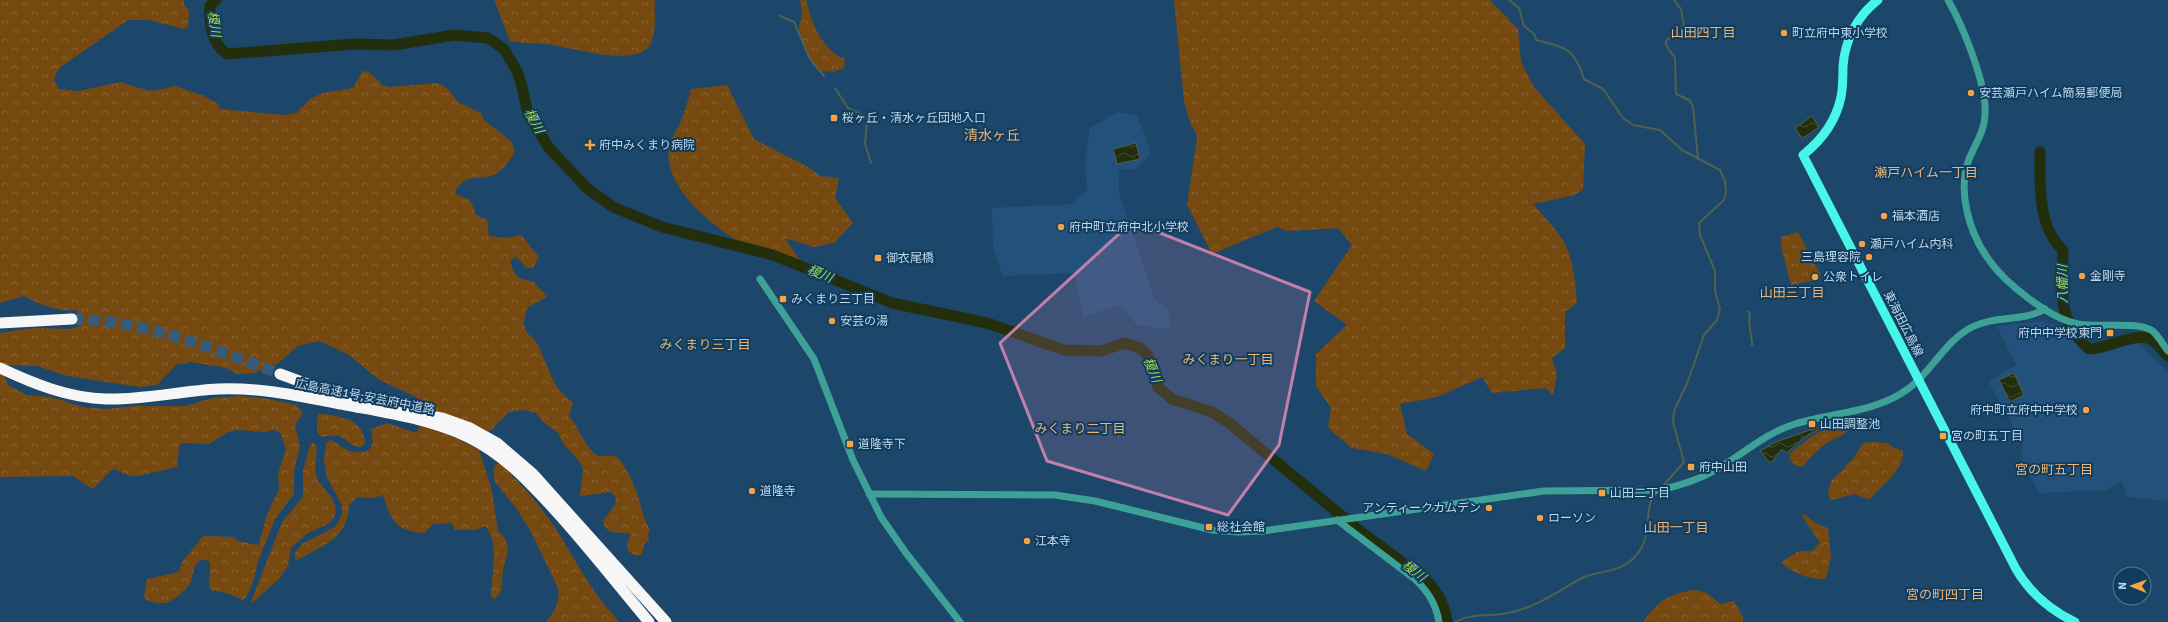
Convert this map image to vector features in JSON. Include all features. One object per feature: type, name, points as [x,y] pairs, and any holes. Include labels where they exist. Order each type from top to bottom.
[{"type":"highway","points":[[0,323],[72,319]]},
{"type":"highway","name":"広島高速1号;安芸府中道路","points":[[0,368],[54,390],[80,396],[106,399],[134,398],[216,390],[251,390],[300,396],[412,414]]},
{"type":"highway","name":"広島高速1号;安芸府中道路","points":[[280,374],[336,395],[470,428],[508,457],[553,496],[666,622]]},
{"type":"highway","name":"広島高速1号;安芸府中道路","points":[[508,457],[576,534],[649,622]]},
{"type":"main road","name":"東海田広島線","points":[[1878,0],[1863,15],[1849,39],[1844,57],[1841,97],[1835,116],[1821,138],[1803,155],[2020,576],[2042,601],[2075,622]]},
{"type":"street","points":[[1948,0],[1981,80],[1985,102],[1984,122],[1969,160],[1964,180],[1965,200],[1969,215],[1984,254],[2007,280],[2045,309],[2064,320],[2080,324],[2126,325],[2150,330],[2168,350]]},
{"type":"street","points":[[760,279],[814,359],[853,460],[881,517],[906,553],[960,622]]},
{"type":"street","points":[[869,494],[1055,495],[1095,501],[1200,528],[1225,532],[1263,531],[1544,491],[1655,490],[1677,486],[1716,470],[1777,431],[1794,424],[1887,401],[1919,381],[1952,342],[1967,330],[1986,321],[2026,316],[2045,309]]},
{"type":"street","points":[[1339,520],[1416,580],[1427,591],[1434,603],[1439,622]]},
{"type":"highlighted area","points":[[1132,222],[1310,292],[1279,445],[1228,515],[1047,461],[1000,343]]},
{"type":"shaded area","name":"府中町立府中北小学校","points":[[1117,112],[1137,115],[1147,140],[1150,155],[1136,169],[1118,170],[1119,194],[1155,300],[1169,310],[1171,326],[1162,329],[1137,325],[1122,306],[1118,305],[1083,317],[1074,273],[1003,276],[993,247],[992,208],[1073,204],[1087,189],[1085,164],[1090,128]]},
{"type":"shaded area","name":"府中町立府中中学校","points":[[2042,321],[2049,324],[2059,324],[2069,337],[2088,354],[2111,350],[2136,342],[2168,372],[2168,499],[2164,501],[2126,497],[2122,481],[2106,490],[2039,493],[2023,463],[2021,440],[1988,381],[2016,365],[1997,326]]},
{"type":"green space","points":[[0,0],[184,0],[184,4],[189,11],[188,27],[183,29],[149,20],[128,20],[58,69],[54,80],[59,89],[79,91],[121,82],[138,88],[154,91],[175,86],[204,96],[217,103],[220,109],[283,115],[296,113],[310,99],[323,93],[353,88],[362,72],[367,71],[382,85],[389,87],[438,83],[447,88],[458,102],[481,113],[484,120],[511,141],[515,152],[500,171],[491,176],[466,180],[460,184],[455,191],[456,194],[470,200],[477,216],[487,220],[489,236],[507,238],[521,235],[539,257],[533,268],[526,268],[521,261],[515,257],[510,261],[517,276],[533,281],[547,297],[528,307],[524,319],[526,331],[538,345],[560,391],[573,402],[569,416],[588,446],[598,456],[617,457],[628,474],[650,530],[648,534],[649,542],[645,542],[642,555],[634,555],[628,551],[627,545],[630,536],[629,533],[609,531],[604,525],[603,521],[615,505],[616,498],[611,492],[580,495],[583,470],[580,462],[564,445],[558,433],[543,422],[536,413],[523,410],[509,412],[489,432],[466,421],[426,408],[416,397],[378,379],[349,355],[319,341],[298,346],[277,364],[253,373],[237,374],[226,368],[191,362],[176,365],[157,385],[140,387],[67,376],[37,366],[0,365],[0,333],[34,328],[71,329],[79,326],[77,310],[62,310],[49,307],[24,296],[0,303]]},
{"type":"green space","points":[[494,0],[655,0],[654,35],[650,45],[642,52],[631,55],[616,56],[585,52],[546,44],[510,41]]},
{"type":"green space","points":[[800,0],[806,0],[811,18],[824,42],[837,55],[845,59],[844,68],[833,72],[821,71],[812,61],[798,32],[802,14]]},
{"type":"green space","points":[[1174,0],[1490,0],[1518,29],[1521,62],[1534,87],[1585,144],[1583,189],[1575,195],[1533,204],[1554,227],[1564,242],[1572,264],[1576,288],[1577,303],[1565,312],[1565,348],[1552,358],[1557,375],[1553,395],[1546,388],[1492,393],[1482,377],[1437,397],[1400,404],[1407,434],[1434,454],[1426,471],[1387,454],[1352,448],[1328,428],[1331,408],[1316,386],[1316,354],[1347,325],[1314,301],[1352,245],[1338,228],[1288,231],[1277,227],[1212,254],[1187,205],[1197,137],[1190,122],[1184,101]]},
{"type":"green space","points":[[727,85],[754,139],[808,167],[820,176],[839,178],[835,198],[853,223],[834,243],[814,247],[785,238],[808,273],[746,246],[715,225],[686,197],[676,182],[670,165],[669,149],[691,89]]},
{"type":"green space","points":[[1798,232],[1821,275],[1819,279],[1791,285],[1780,243],[1782,242],[1781,237]]},
{"type":"green space","points":[[0,371],[3,372],[8,385],[27,395],[51,397],[83,407],[105,409],[135,406],[185,406],[213,398],[241,396],[269,399],[296,405],[303,413],[295,425],[300,446],[294,470],[294,494],[275,519],[258,561],[254,579],[247,596],[243,600],[230,594],[211,590],[209,587],[210,562],[203,559],[197,563],[187,588],[169,602],[158,603],[146,600],[144,596],[147,579],[179,572],[182,562],[203,536],[233,537],[238,541],[257,545],[259,543],[266,517],[279,489],[278,474],[286,449],[281,434],[274,430],[264,432],[237,430],[228,432],[209,444],[182,443],[179,446],[177,467],[138,476],[129,476],[115,469],[110,471],[94,488],[91,488],[73,476],[0,477]]},
{"type":"green space","points":[[318,413],[342,417],[355,423],[363,434],[365,443],[361,447],[358,447],[352,445],[339,436],[321,437],[317,432]]},
{"type":"green space","points":[[387,423],[416,433],[421,425],[465,442],[479,450],[492,491],[498,531],[505,538],[508,550],[503,570],[501,591],[495,599],[491,597],[494,560],[493,542],[490,533],[485,526],[476,530],[455,530],[452,523],[433,524],[425,533],[407,530],[396,523],[392,518],[383,495],[374,498],[357,497],[349,505],[346,522],[338,534],[320,548],[302,558],[295,560],[295,553],[302,544],[335,527],[342,515],[342,505],[327,478],[324,461],[326,443],[332,440],[341,447],[350,451],[365,451],[370,449],[373,442],[371,429]]},
{"type":"green space","points":[[1831,423],[1848,428],[1848,431],[1824,445],[1802,467],[1795,465],[1789,459],[1790,454],[1795,449]]},
{"type":"green space","points":[[313,442],[317,447],[315,469],[318,481],[330,495],[336,507],[335,515],[330,523],[308,533],[291,548],[288,565],[280,578],[252,603],[251,602],[282,522],[303,497],[303,471],[310,446]]},
{"type":"green space","points":[[1863,443],[1888,443],[1892,447],[1903,451],[1900,465],[1892,477],[1871,498],[1867,499],[1855,494],[1831,500],[1828,495],[1831,481],[1853,459]]},
{"type":"green space","points":[[500,463],[515,478],[548,518],[562,538],[592,588],[620,622],[546,622],[556,606],[558,588],[530,530],[516,508],[495,482],[493,471],[495,465]]},
{"type":"green space","points":[[1804,514],[1817,524],[1828,528],[1831,556],[1826,578],[1815,579],[1796,573],[1782,563],[1784,560],[1799,551],[1812,551],[1820,543],[1802,516]]},
{"type":"green space","points":[[1696,590],[1707,593],[1720,604],[1734,601],[1741,614],[1743,622],[1643,622],[1659,603],[1665,599],[1678,593]]},
{"type":"water","points":[[1812,116],[1819,127],[1802,139],[1795,128]]},
{"type":"water","points":[[1136,143],[1140,159],[1117,164],[1113,149]]},
{"type":"water","points":[[2014,373],[2024,395],[2010,402],[1999,380]]},
{"type":"water","points":[[1825,423],[1826,425],[1802,439],[1787,453],[1782,449],[1772,462],[1769,462],[1760,451],[1776,442],[1810,430],[1812,431]]},
{"type":"waterway","name":"榎川","points":[[216,0],[210,6],[212,33],[217,44],[227,54],[355,44],[394,45],[454,35],[488,38],[504,49],[517,71],[528,114],[549,148],[588,189],[613,207],[662,227],[773,255],[892,303],[987,323],[1064,350],[1101,351],[1125,343],[1140,348],[1147,354],[1158,387],[1172,399],[1212,412],[1228,422],[1360,531],[1426,580],[1440,599],[1447,622]]},
{"type":"waterway","points":[[1509,0],[1519,8],[1524,26],[1535,35],[1536,40],[1555,45],[1573,55],[1584,79],[1603,89],[1623,118],[1633,125],[1660,130],[1682,150],[1720,170],[1725,181],[1726,192],[1724,200],[1699,223],[1700,235],[1715,271],[1715,291],[1720,309],[1717,320],[1704,335],[1688,381],[1674,411],[1673,422],[1684,462],[1663,486]]},
{"type":"waterway","points":[[1674,0],[1681,9],[1684,26],[1666,41],[1666,45],[1675,58],[1676,94],[1689,100],[1693,106],[1698,159]]},
{"type":"waterway","points":[[780,16],[794,22],[810,59],[824,76]]},
{"type":"waterway","points":[[835,88],[848,108],[865,116],[867,120],[865,144],[871,163]]},
{"type":"waterway","name":"八幡川","points":[[2040,152],[2040,191],[2044,217],[2048,229],[2063,250],[2063,304],[2071,327],[2078,338],[2089,349],[2129,339],[2144,337],[2153,341],[2168,356]]},
{"type":"waterway","points":[[1747,311],[1750,313],[1749,321],[1752,345]]},
{"type":"waterway","points":[[1455,622],[1469,617],[1508,613],[1529,607],[1582,578],[1617,569],[1628,563],[1637,554],[1643,544],[1646,535],[1649,508],[1657,492]]},
{"type":"tunnel","points":[[72,319],[126,324],[152,330],[204,346],[280,374]]},
{"type":"place","name":"町立府中東小学校","points":[[1784,33]]},
{"type":"place","name":"安芸瀬戸ハイム簡易郵便局","points":[[1971,93]]},
{"type":"place","name":"桜ヶ丘・清水ヶ丘団地入口","points":[[834,118]]},
{"type":"place","name":"府中みくまり病院","points":[[590,145]]},
{"type":"place","name":"福本酒店","points":[[1884,216]]},
{"type":"place","name":"府中町立府中北小学校","points":[[1061,227]]},
{"type":"place","name":"瀬戸ハイム内科","points":[[1862,244]]},
{"type":"place","name":"三島理容院","points":[[1869,257]]},
{"type":"place","name":"御衣尾橋","points":[[878,258]]},
{"type":"place","name":"金剛寺","points":[[2082,276]]},
{"type":"place","name":"公衆トイレ","points":[[1815,277]]},
{"type":"place","name":"みくまり三丁目","points":[[783,299]]},
{"type":"place","name":"安芸の湯","points":[[832,321]]},
{"type":"place","name":"府中中学校東門","points":[[2110,333]]},
{"type":"place","name":"府中町立府中中学校","points":[[2086,410]]},
{"type":"place","name":"山田調整池","points":[[1812,424]]},
{"type":"place","name":"宮の町五丁目","points":[[1943,436]]},
{"type":"place","name":"道隆寺下","points":[[850,444]]},
{"type":"place","name":"府中山田","points":[[1691,467]]},
{"type":"place","name":"道隆寺","points":[[752,491]]},
{"type":"place","name":"山田二丁目","points":[[1602,493]]},
{"type":"place","name":"アンティークカムデン","points":[[1489,508]]},
{"type":"place","name":"ローソン","points":[[1540,518]]},
{"type":"place","name":"総社会館","points":[[1209,527]]},
{"type":"place","name":"江本寺","points":[[1027,541]]},
{"type":"district","name":"山田四丁目","points":[[1703,33]]},
{"type":"district","name":"清水ヶ丘","points":[[992,135]]},
{"type":"district","name":"瀬戸ハイム一丁目","points":[[1926,173]]},
{"type":"district","name":"山田三丁目","points":[[1792,293]]},
{"type":"district","name":"みくまり三丁目","points":[[705,345]]},
{"type":"district","name":"みくまり一丁目","points":[[1228,360]]},
{"type":"district","name":"みくまり二丁目","points":[[1080,429]]},
{"type":"district","name":"宮の町五丁目","points":[[2054,470]]},
{"type":"district","name":"山田一丁目","points":[[1676,528]]},
{"type":"district","name":"宮の町四丁目","points":[[1945,595]]}]
